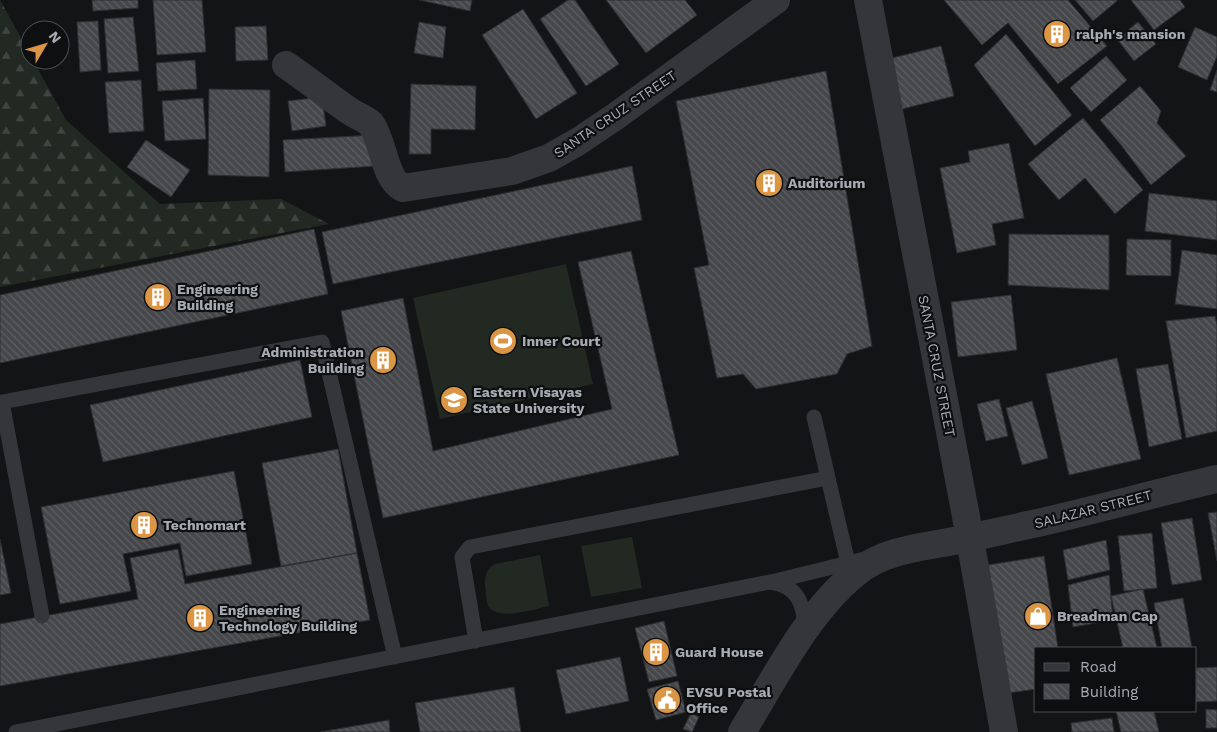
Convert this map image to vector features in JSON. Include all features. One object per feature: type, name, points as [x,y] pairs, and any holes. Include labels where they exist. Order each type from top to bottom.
[{"type":"street","name":"SANTA CRUZ STREET","points":[[286,65],[352,113],[370,123],[379,138],[392,178],[396,185],[403,188],[512,171],[549,158],[579,141],[616,116],[776,0]]},
{"type":"street","name":"SANTA CRUZ STREET","points":[[868,0],[963,502],[1004,732]]},
{"type":"street","name":"SALAZAR STREET","points":[[742,732],[806,630],[841,586],[858,571],[889,554],[1064,517],[1217,478]]},
{"type":"lane","points":[[42,616],[1,402],[322,342],[394,657]]},
{"type":"lane","points":[[814,417],[848,563]]},
{"type":"lane","points":[[476,640],[462,557],[470,546],[828,478]]},
{"type":"lane","points":[[16,732],[766,583],[889,554]]},
{"type":"lane","points":[[766,583],[780,583],[794,593],[802,606],[806,630]]},
{"type":"green space","points":[[0,0],[20,36],[20,70],[38,70],[66,120],[160,204],[281,199],[329,224],[0,287]]},
{"type":"green space","name":"Inner Court","points":[[566,264],[593,384],[440,419],[413,298]]},
{"type":"green space","points":[[632,537],[642,588],[591,597],[581,546]]},
{"type":"green space","points":[[540,555],[549,606],[508,614],[494,611],[489,607],[485,583],[486,574],[489,569],[495,564]]},
{"type":"building","points":[[92,0],[138,0],[138,8],[93,11]]},
{"type":"building","points":[[153,0],[202,0],[206,52],[157,55]]},
{"type":"building","points":[[419,0],[472,0],[470,11]]},
{"type":"building","points":[[568,0],[575,0],[619,64],[586,86],[540,19]]},
{"type":"building","points":[[606,0],[685,0],[697,15],[646,53]]},
{"type":"building","name":"ralph's mansion","points":[[944,0],[1068,0],[1107,46],[1058,84],[1008,23],[982,45]]},
{"type":"building","points":[[1075,0],[1116,0],[1117,1],[1093,21]]},
{"type":"building","points":[[1131,0],[1180,0],[1185,7],[1154,30]]},
{"type":"building","points":[[523,9],[577,93],[536,119],[482,35]]},
{"type":"building","points":[[133,17],[139,71],[108,73],[104,19]]},
{"type":"building","points":[[98,21],[101,70],[80,72],[77,22]]},
{"type":"building","points":[[419,22],[446,27],[443,58],[414,53]]},
{"type":"building","points":[[1138,22],[1156,44],[1134,61],[1117,39]]},
{"type":"building","points":[[266,26],[268,60],[236,61],[235,27]]},
{"type":"building","points":[[1195,27],[1217,37],[1217,56],[1207,80],[1178,67]]},
{"type":"building","points":[[1006,34],[1072,115],[1035,146],[974,65]]},
{"type":"building","points":[[941,46],[954,96],[902,109],[888,59]]},
{"type":"building","points":[[1106,56],[1127,80],[1091,112],[1070,88]]},
{"type":"building","points":[[195,60],[197,89],[158,91],[156,63]]},
{"type":"building","points":[[1217,70],[1217,92],[1210,90]]},
{"type":"building","name":"Auditorium","points":[[826,71],[872,346],[847,354],[837,374],[756,389],[743,374],[717,378],[694,268],[709,265],[676,101]]},
{"type":"building","points":[[141,80],[144,131],[109,133],[105,82]]},
{"type":"building","points":[[411,84],[476,86],[475,130],[431,129],[431,154],[409,154]]},
{"type":"building","points":[[1140,86],[1161,111],[1157,123],[1186,156],[1151,185],[1100,120]]},
{"type":"building","points":[[209,89],[270,90],[269,177],[208,175]]},
{"type":"building","points":[[322,97],[326,126],[292,131],[288,101]]},
{"type":"building","points":[[203,98],[206,139],[165,141],[162,101]]},
{"type":"building","points":[[1083,118],[1143,190],[1115,214],[1085,178],[1059,200],[1028,164]]},
{"type":"building","points":[[374,135],[376,166],[285,172],[283,140]]},
{"type":"building","points":[[146,140],[190,170],[171,197],[127,167]]},
{"type":"building","points":[[1009,143],[1024,218],[992,224],[996,245],[957,253],[940,168],[970,162],[968,151]]},
{"type":"building","points":[[632,166],[642,220],[333,284],[322,232]]},
{"type":"building","points":[[1149,193],[1217,201],[1217,240],[1145,231]]},
{"type":"building","name":"Engineering Building","points":[[314,229],[328,294],[0,363],[0,295]]},
{"type":"building","points":[[1009,234],[1109,235],[1109,290],[1008,285]]},
{"type":"building","points":[[1127,239],[1171,240],[1171,276],[1126,275]]},
{"type":"building","points":[[1182,250],[1217,255],[1217,309],[1175,304]]},
{"type":"building","name":"Administration Building","points":[[631,251],[679,455],[383,518],[341,311],[403,298],[433,451],[612,409],[578,262]]},
{"type":"building","points":[[1011,295],[1017,350],[958,357],[951,302]]},
{"type":"building","points":[[1215,316],[1217,325],[1217,431],[1186,438],[1166,321]]},
{"type":"building","points":[[1117,358],[1141,459],[1069,475],[1046,374]]},
{"type":"building","points":[[300,360],[312,417],[103,462],[90,405]]},
{"type":"building","points":[[1168,364],[1182,439],[1149,447],[1136,369]]},
{"type":"building","points":[[999,399],[1008,436],[986,441],[977,404]]},
{"type":"building","points":[[1032,401],[1048,458],[1022,465],[1006,408]]},
{"type":"building","points":[[338,449],[357,553],[281,566],[262,463]]},
{"type":"building","name":"Technomart","points":[[234,471],[252,564],[186,576],[180,543],[123,554],[131,591],[60,604],[41,507]]},
{"type":"building","points":[[1217,512],[1217,561],[1208,513]]},
{"type":"building","points":[[1192,518],[1202,580],[1172,585],[1161,523]]},
{"type":"building","points":[[1152,533],[1157,588],[1124,591],[1118,536]]},
{"type":"building","points":[[0,539],[11,593],[0,595]]},
{"type":"building","points":[[1106,540],[1110,570],[1068,580],[1063,550]]},
{"type":"building","name":"Engineering Technology Building","points":[[178,549],[185,584],[357,553],[370,620],[0,686],[0,624],[138,599],[130,558]]},
{"type":"building","points":[[1044,556],[1058,647],[1034,647],[1034,689],[1008,693],[988,565]]},
{"type":"building","points":[[1109,575],[1113,620],[1073,627],[1068,585]]},
{"type":"building","points":[[1143,589],[1157,647],[1123,647],[1111,596]]},
{"type":"building","points":[[1183,598],[1192,647],[1162,647],[1154,603]]},
{"type":"building","name":"Guard House","points":[[664,621],[677,676],[649,682],[635,628]]},
{"type":"building","points":[[620,657],[629,701],[566,714],[556,670]]},
{"type":"building","points":[[1217,667],[1217,701],[1197,702],[1197,668]]},
{"type":"building","name":"EVSU Postal Office","points":[[678,681],[686,712],[656,720],[647,689]]},
{"type":"building","points":[[514,687],[521,732],[420,732],[415,703]]},
{"type":"building","points":[[1206,709],[1217,710],[1217,728],[1206,728]]},
{"type":"building","points":[[1116,712],[1154,712],[1159,732],[1121,732]]},
{"type":"building","points":[[691,713],[699,717],[692,732],[683,729]]},
{"type":"building","points":[[1112,718],[1114,732],[1072,732],[1071,723]]},
{"type":"building","points":[[389,720],[390,732],[320,732]]},
{"type":"place","name":"ralph's mansion","points":[[1057,34]]},
{"type":"place","name":"Auditorium","points":[[769,183]]},
{"type":"place","name":"Engineering Building","points":[[158,297]]},
{"type":"place","name":"Inner Court","points":[[503,341]]},
{"type":"place","name":"Administration Building","points":[[383,360]]},
{"type":"place","name":"Eastern Visayas State University","points":[[454,400]]},
{"type":"place","name":"Technomart","points":[[144,525]]},
{"type":"place","name":"Breadman Cap","points":[[1038,616]]},
{"type":"place","name":"Engineering Technology Building","points":[[200,618]]},
{"type":"place","name":"Guard House","points":[[656,652]]},
{"type":"place","name":"EVSU Postal Office","points":[[667,700]]}]
